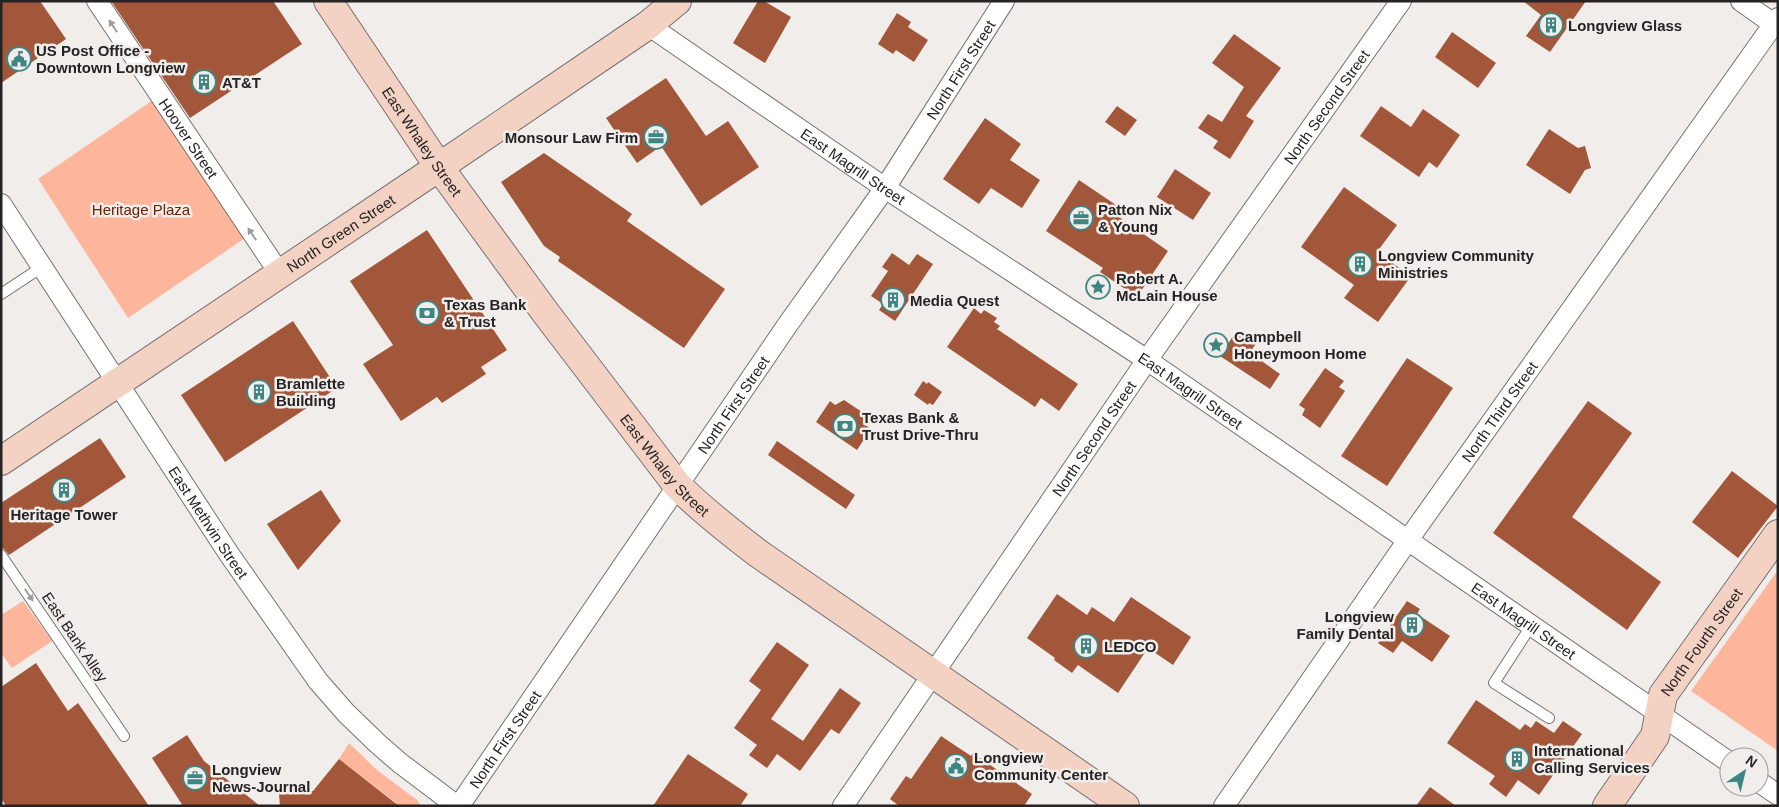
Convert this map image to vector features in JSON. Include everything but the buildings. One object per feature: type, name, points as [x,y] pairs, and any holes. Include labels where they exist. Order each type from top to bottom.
[{"type":"street","name":"Hoover Street","points":[[97,1],[280,274]]},
{"type":"street","name":"East Whaley Street","points":[[328,1],[439,167],[550,319],[677,485],[714,520],[759,554],[1125,806]]},
{"type":"street","name":"North Green Street","points":[[1,461],[439,167],[648,24],[677,1]]},
{"type":"street","name":"North First Street","points":[[458,806],[786,327],[885,188],[1004,1]]},
{"type":"street","name":"North Second Street","points":[[843,806],[1148,360],[1401,1]]},
{"type":"street","points":[[1742,1],[1776,23]]},
{"type":"street","name":"North Third Street","points":[[1224,806],[1408,540],[1776,23]]},
{"type":"street","name":"East Magrill Street","points":[[648,24],[885,188],[1148,360],[1719,755]]},
{"type":"street","name":"East Methvin Street","points":[[1,204],[248,582],[318,681],[346,713],[377,743],[400,763],[458,806]]},
{"type":"street","name":"North Fourth Street","points":[[1607,806],[1656,736],[1663,696],[1778,534]]},
{"type":"lane","points":[[1,294],[42,266]]},
{"type":"lane","name":"East Bank Alley","points":[[1,555],[124,736]]},
{"type":"lane","points":[[1531,626],[1494,683],[1549,718]]},
{"type":"green space","name":"Heritage Plaza","points":[[153,100],[245,238],[128,318],[38,179]]},
{"type":"green space","points":[[1778,570],[1778,751],[1691,691]]},
{"type":"green space","points":[[23,601],[52,641],[12,668],[1,653],[1,615]]},
{"type":"green space","points":[[349,743],[377,770],[417,800],[421,806],[392,806],[395,802],[339,759]]},
{"type":"place","name":"Longview Glass","points":[[1551,25]]},
{"type":"place","name":"US Post Office - Downtown Longview","points":[[19,59]]},
{"type":"place","name":"AT&T","points":[[204,82]]},
{"type":"place","name":"Monsour Law Firm","points":[[656,137]]},
{"type":"place","name":"Patton Nix & Young","points":[[1081,218]]},
{"type":"place","name":"Longview Community Ministries","points":[[1360,264]]},
{"type":"place","name":"Robert A. McLain House","points":[[1098,287]]},
{"type":"place","name":"Media Quest","points":[[893,300]]},
{"type":"place","name":"Texas Bank & Trust","points":[[427,313]]},
{"type":"place","name":"Campbell Honeymoon Home","points":[[1216,345]]},
{"type":"place","name":"Bramlette Building","points":[[259,392]]},
{"type":"place","name":"Texas Bank & Trust Drive-Thru","points":[[845,426]]},
{"type":"place","name":"Heritage Tower","points":[[64,490]]},
{"type":"place","name":"Longview Family Dental","points":[[1412,625]]},
{"type":"place","name":"LEDCO","points":[[1086,646]]},
{"type":"place","name":"International Calling Services","points":[[1517,759]]},
{"type":"place","name":"Longview Community Center","points":[[956,766]]},
{"type":"place","name":"Longview News-Journal","points":[[195,778]]}]
